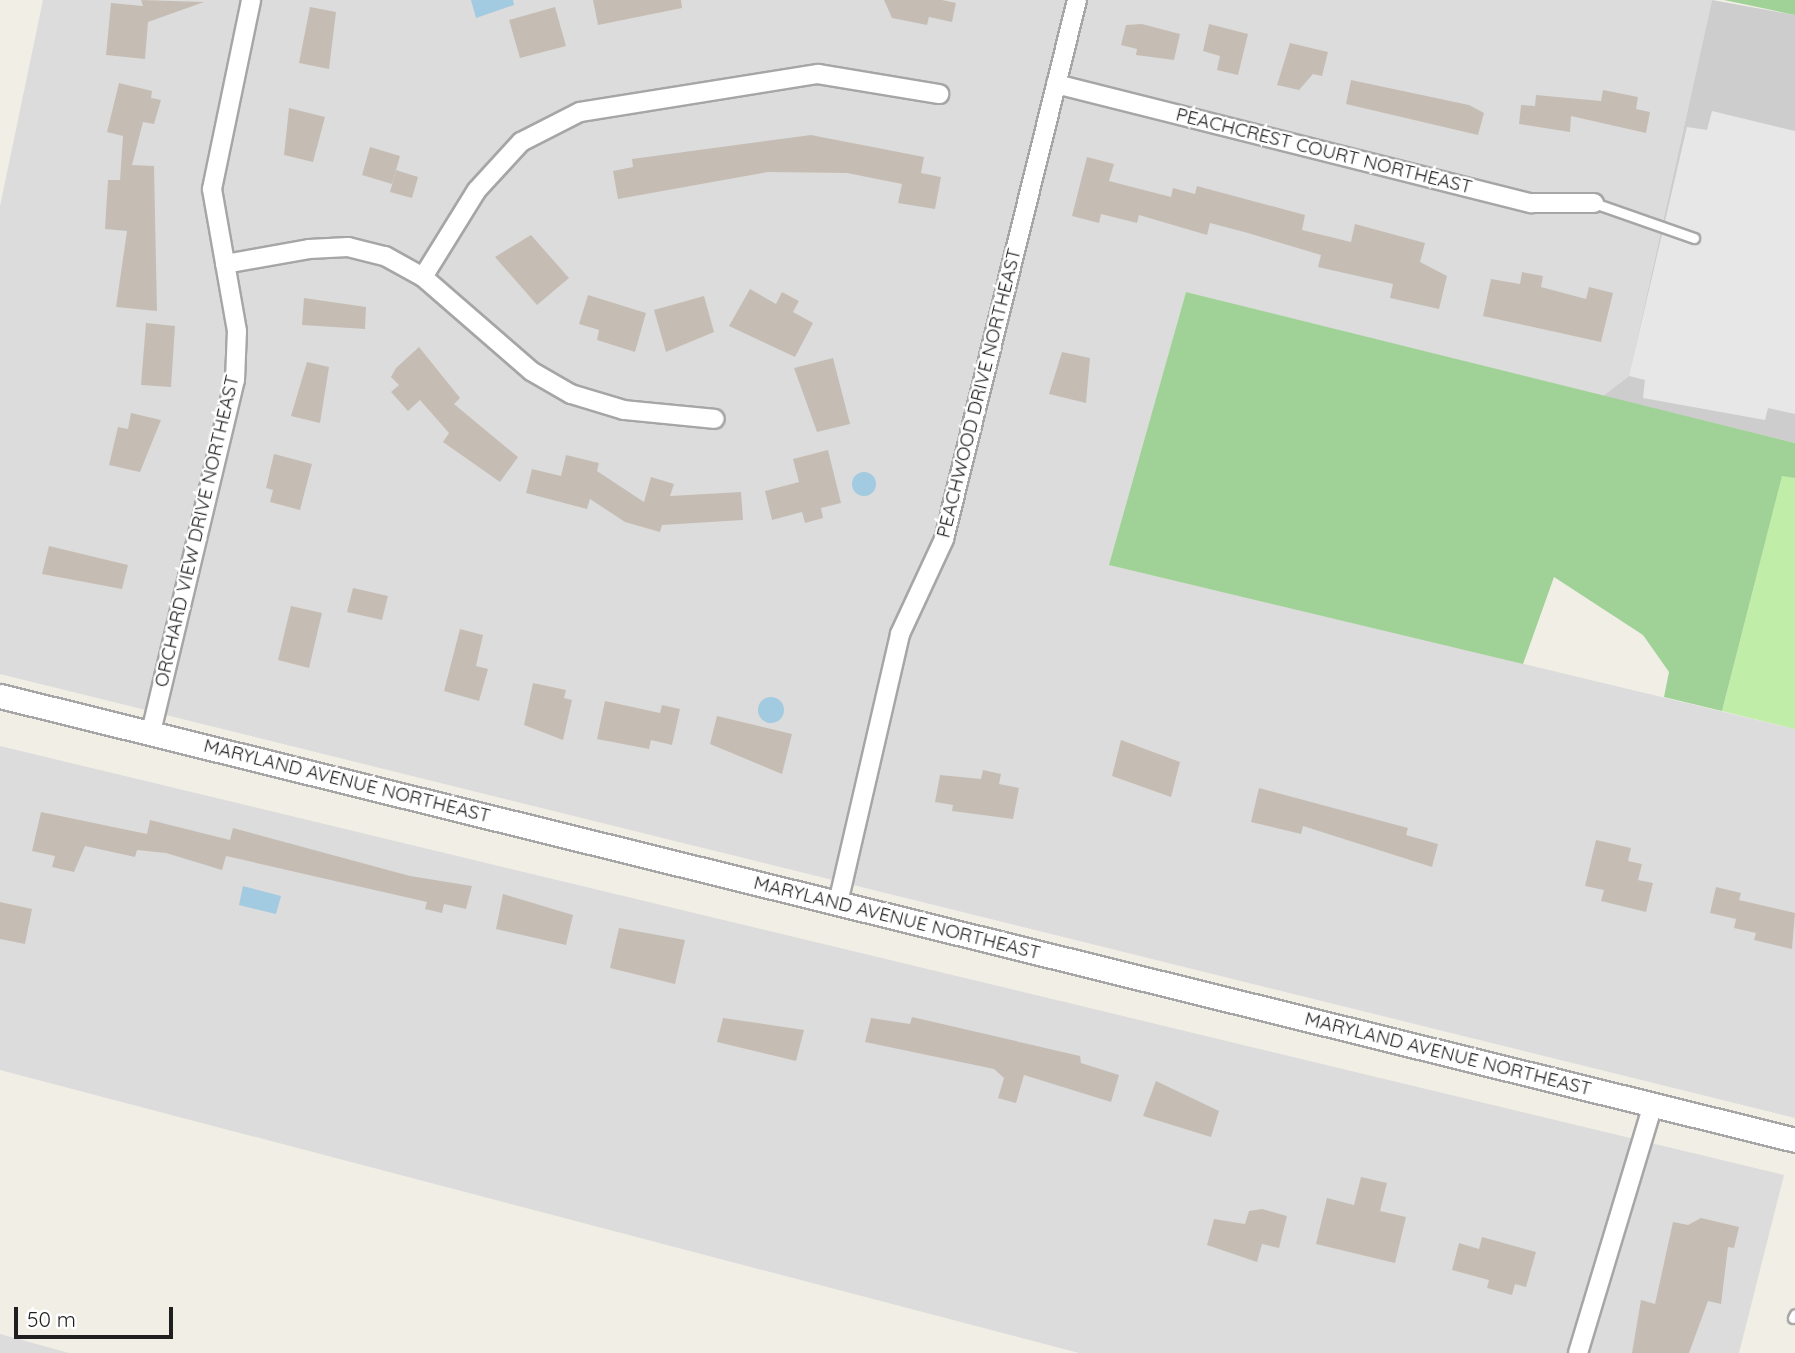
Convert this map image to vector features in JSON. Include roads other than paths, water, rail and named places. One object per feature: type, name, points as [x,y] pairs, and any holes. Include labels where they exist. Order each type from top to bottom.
[{"type":"street","name":"ORCHARD VIEW DRIVE NORTHEAST","points":[[150,732],[234,380],[237,331],[212,189],[251,0]]},
{"type":"street","name":"PEACHWOOD DRIVE NORTHEAST","points":[[838,903],[900,634],[944,539],[1077,0]]},
{"type":"street","points":[[423,277],[477,190],[521,142],[580,112],[818,74],[939,94]]},
{"type":"street","name":"PEACHCREST COURT NORTHEAST","points":[[1056,84],[1531,203],[1594,203]]},
{"type":"street","points":[[225,264],[348,247],[386,256],[423,277],[531,371],[571,394],[624,410],[715,419]]},
{"type":"street","name":"MARYLAND AVENUE NORTHEAST","points":[[0,696],[1795,1140]]},
{"type":"street","points":[[1578,1353],[1653,1105]]},
{"type":"lane","points":[[1594,203],[1694,238]]},
{"type":"water","points":[[471,0],[513,0],[514,5],[476,18]]},
{"type":"water","points":[[864,472],[873,475],[876,484],[873,493],[864,496],[855,493],[852,484],[855,475]]},
{"type":"water","points":[[771,697],[780,701],[784,710],[780,719],[771,723],[762,719],[758,710],[762,701]]},
{"type":"water","points":[[243,886],[281,896],[276,914],[239,905]]}]
